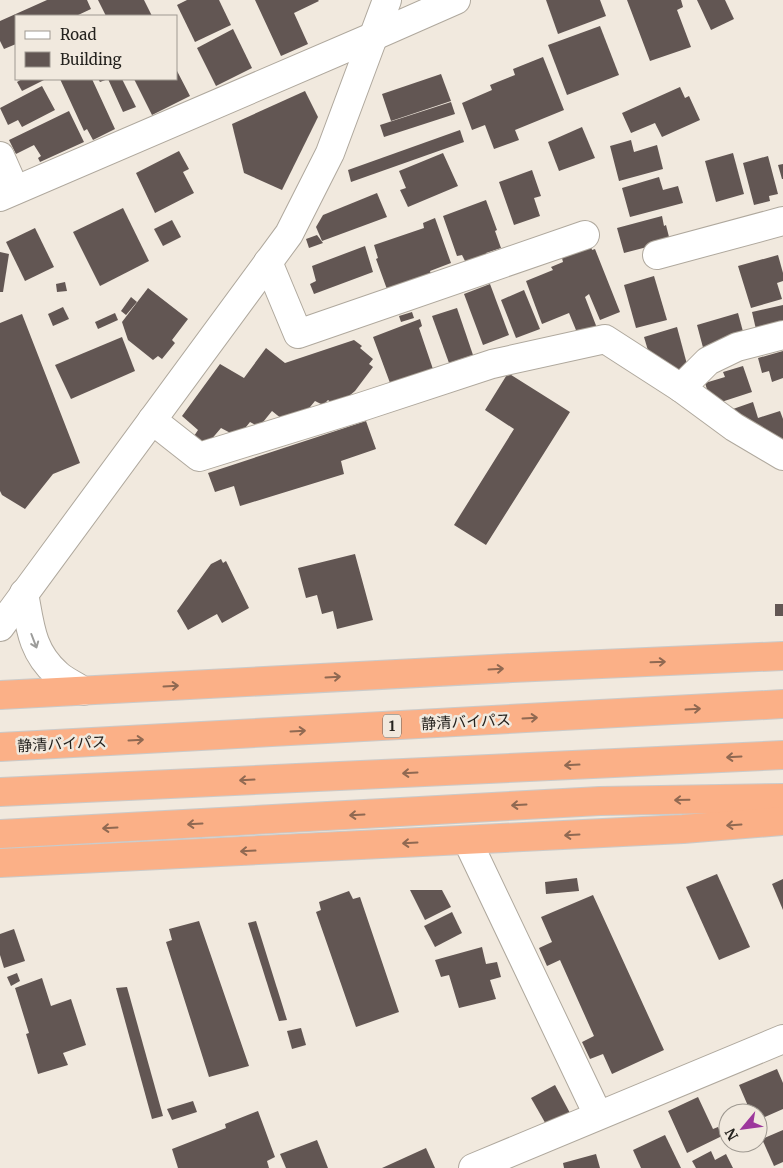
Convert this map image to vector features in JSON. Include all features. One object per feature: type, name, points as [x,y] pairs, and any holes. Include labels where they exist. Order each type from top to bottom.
[{"type":"highway","points":[[0,695],[522,667],[783,656]]},
{"type":"highway","name":"静清バイパス","points":[[0,747],[783,704]]},
{"type":"highway","points":[[0,792],[783,754]]},
{"type":"highway","points":[[0,834],[600,801],[783,798]]},
{"type":"highway","points":[[0,863],[683,829],[783,822]]},
{"type":"street","points":[[0,627],[289,234],[330,152],[387,0]]},
{"type":"street","points":[[0,156],[8,193],[456,0]]},
{"type":"street","points":[[657,255],[783,221]]},
{"type":"street","points":[[268,262],[298,334],[585,235]]},
{"type":"street","points":[[680,388],[708,361],[737,347],[783,335]]},
{"type":"street","points":[[152,420],[199,457],[492,364],[605,339],[680,388],[734,427],[783,456]]},
{"type":"street","points":[[24,593],[32,640],[44,661],[58,675],[83,690]]},
{"type":"street","points":[[467,840],[598,1115]]},
{"type":"street","points":[[473,1168],[783,1039]]},
{"type":"building","points":[[47,0],[87,0],[91,9],[78,15],[15,15],[15,44],[4,49],[0,41],[0,21]]},
{"type":"building","points":[[98,0],[144,0],[152,15],[106,15]]},
{"type":"building","points":[[187,0],[219,0],[231,25],[195,42],[177,5]]},
{"type":"building","points":[[255,0],[318,0],[294,13],[308,44],[281,56]]},
{"type":"building","points":[[546,0],[600,0],[606,16],[558,34]]},
{"type":"building","points":[[627,0],[681,0],[683,7],[677,10],[691,47],[650,61]]},
{"type":"building","points":[[697,0],[725,0],[734,19],[711,30]]},
{"type":"building","points":[[600,26],[619,75],[567,95],[548,45]]},
{"type":"building","points":[[233,29],[252,68],[216,86],[197,48]]},
{"type":"building","points":[[543,57],[564,110],[515,130],[519,140],[494,149],[485,125],[472,130],[462,103],[492,90],[490,85],[515,75],[513,69]]},
{"type":"building","points":[[178,73],[190,96],[152,115],[134,80],[178,80]]},
{"type":"building","points":[[441,74],[451,101],[391,121],[382,94]]},
{"type":"building","points":[[20,80],[44,80],[22,91],[17,82]]},
{"type":"building","points":[[60,80],[92,80],[115,129],[93,140],[87,129],[84,131]]},
{"type":"building","points":[[108,80],[122,80],[136,107],[123,112]]},
{"type":"building","points":[[42,86],[55,110],[22,127],[18,120],[8,125],[0,108]]},
{"type":"building","points":[[680,87],[685,98],[689,96],[700,120],[662,137],[655,123],[631,133],[622,113]]},
{"type":"building","points":[[305,91],[318,117],[282,190],[244,173],[232,124]]},
{"type":"building","points":[[451,102],[455,114],[384,137],[380,125]]},
{"type":"building","points":[[69,111],[84,142],[40,162],[38,158],[41,156],[34,145],[16,154],[9,140]]},
{"type":"building","points":[[582,127],[595,158],[559,171],[548,142]]},
{"type":"building","points":[[460,130],[464,142],[351,182],[348,170]]},
{"type":"building","points":[[631,140],[634,152],[657,145],[663,169],[619,181],[610,146]]},
{"type":"building","points":[[179,151],[189,169],[183,172],[194,193],[155,213],[136,173]]},
{"type":"building","points":[[443,153],[458,186],[408,207],[400,190],[406,188],[399,171]]},
{"type":"building","points":[[733,153],[744,194],[716,202],[705,161]]},
{"type":"building","points":[[768,156],[778,194],[769,196],[770,201],[754,205],[743,163]]},
{"type":"building","points":[[783,164],[783,179],[782,179],[778,165]]},
{"type":"building","points":[[532,170],[541,196],[534,198],[540,216],[514,225],[499,182]]},
{"type":"building","points":[[659,177],[663,190],[678,186],[683,203],[630,217],[622,188]]},
{"type":"building","points":[[377,193],[387,217],[322,241],[316,227],[323,215]]},
{"type":"building","points":[[486,200],[497,230],[495,231],[501,248],[486,253],[487,256],[466,263],[462,255],[457,256],[443,216]]},
{"type":"building","points":[[123,208],[149,261],[100,286],[73,232]]},
{"type":"building","points":[[662,216],[670,241],[624,253],[617,228]]},
{"type":"building","points":[[435,218],[451,263],[430,271],[431,274],[388,292],[376,259],[378,258],[374,245],[424,228],[423,223]]},
{"type":"building","points":[[172,220],[181,237],[163,246],[154,229]]},
{"type":"building","points":[[35,228],[54,267],[25,281],[6,242]]},
{"type":"building","points":[[317,235],[323,243],[309,248],[306,239]]},
{"type":"building","points":[[365,246],[373,272],[314,294],[310,284],[316,281],[312,266]]},
{"type":"building","points":[[591,246],[592,250],[595,249],[620,312],[600,320],[589,294],[585,297],[597,328],[578,335],[569,313],[542,324],[526,281],[553,270],[551,267],[563,262],[562,258]]},
{"type":"building","points":[[0,252],[9,254],[3,292],[0,292]]},
{"type":"building","points":[[778,255],[783,273],[783,281],[777,283],[782,299],[751,308],[738,266]]},
{"type":"building","points":[[654,276],[667,320],[636,328],[624,285]]},
{"type":"building","points":[[65,282],[67,291],[57,292],[56,284]]},
{"type":"building","points":[[490,284],[509,335],[483,345],[464,294]]},
{"type":"building","points":[[148,288],[188,319],[172,340],[175,343],[162,359],[158,356],[153,360],[128,340],[122,322]]},
{"type":"building","points":[[524,290],[540,329],[516,338],[501,300]]},
{"type":"building","points":[[131,297],[137,302],[126,315],[121,311]]},
{"type":"building","points":[[783,305],[783,332],[758,338],[752,312]]},
{"type":"building","points":[[63,307],[69,319],[53,326],[48,314]]},
{"type":"building","points":[[457,308],[473,355],[449,363],[432,316]]},
{"type":"building","points":[[412,312],[414,318],[401,322],[399,316]]},
{"type":"building","points":[[115,313],[118,320],[98,329],[95,322]]},
{"type":"building","points":[[738,313],[745,339],[705,355],[697,325]]},
{"type":"building","points":[[22,314],[80,463],[53,474],[25,509],[2,495],[0,491],[0,323]]},
{"type":"building","points":[[420,319],[422,326],[419,328],[435,375],[393,391],[373,337]]},
{"type":"building","points":[[677,327],[688,368],[666,374],[652,364],[644,337]]},
{"type":"building","points":[[122,337],[135,371],[71,399],[55,365]]},
{"type":"building","points":[[354,340],[373,359],[369,364],[373,367],[355,391],[337,406],[328,400],[323,405],[315,401],[301,418],[287,423],[272,411],[259,427],[250,422],[238,437],[221,428],[204,448],[192,439],[198,430],[182,416],[220,364],[244,378],[266,348],[285,363]]},
{"type":"building","points":[[783,351],[783,378],[772,382],[769,371],[762,373],[758,358]]},
{"type":"building","points":[[743,366],[752,392],[712,405],[705,383],[725,377],[723,372]]},
{"type":"building","points":[[508,373],[570,412],[486,545],[454,525],[514,429],[485,410]]},
{"type":"building","points":[[753,402],[758,418],[780,411],[783,419],[783,443],[737,422],[733,409]]},
{"type":"building","points":[[366,421],[376,449],[341,461],[344,474],[240,506],[234,486],[215,492],[208,473]]},
{"type":"building","points":[[355,554],[373,620],[337,629],[333,611],[322,614],[317,595],[306,598],[298,568]]},
{"type":"building","points":[[221,559],[223,563],[226,561],[249,608],[222,623],[217,614],[188,630],[177,611],[211,564]]},
{"type":"building","points":[[775,604],[783,604],[783,616],[775,616]]},
{"type":"building","points":[[717,874],[750,947],[719,960],[686,887]]},
{"type":"building","points":[[577,878],[579,891],[546,894],[545,882]]},
{"type":"building","points":[[783,879],[783,910],[772,884]]},
{"type":"building","points":[[410,890],[442,890],[451,907],[425,920]]},
{"type":"building","points":[[349,891],[353,899],[360,897],[399,1012],[356,1027],[316,912],[321,910],[319,902]]},
{"type":"building","points":[[593,895],[664,1050],[612,1074],[603,1054],[590,1059],[582,1042],[594,1036],[560,960],[547,966],[539,948],[552,942],[541,917]]},
{"type":"building","points":[[452,912],[462,933],[435,947],[424,926]]},
{"type":"building","points":[[199,921],[249,1066],[209,1077],[166,942],[172,940],[169,929]]},
{"type":"building","points":[[256,921],[287,1020],[279,1021],[248,923]]},
{"type":"building","points":[[14,929],[25,961],[4,968],[0,955],[0,934]]},
{"type":"building","points":[[482,947],[486,964],[497,962],[501,977],[490,980],[496,999],[459,1008],[449,975],[441,977],[435,960]]},
{"type":"building","points":[[17,973],[20,981],[11,986],[7,977]]},
{"type":"building","points":[[42,978],[51,1006],[71,999],[86,1045],[63,1053],[68,1065],[38,1074],[26,1034],[29,1033],[15,988]]},
{"type":"building","points":[[127,987],[163,1116],[152,1119],[116,988]]},
{"type":"building","points":[[301,1028],[306,1045],[292,1049],[287,1031]]},
{"type":"building","points":[[777,1069],[783,1083],[783,1109],[768,1116],[768,1103],[747,1103],[739,1085]]},
{"type":"building","points":[[555,1085],[570,1113],[547,1126],[531,1098]]},
{"type":"building","points":[[698,1097],[713,1129],[718,1127],[718,1138],[687,1153],[668,1111]]},
{"type":"building","points":[[193,1101],[197,1112],[172,1120],[167,1109]]},
{"type":"building","points":[[258,1111],[275,1157],[267,1161],[269,1168],[178,1168],[172,1149],[226,1128],[225,1124]]},
{"type":"building","points":[[783,1130],[783,1162],[774,1166],[768,1152],[768,1136]]},
{"type":"building","points":[[665,1135],[681,1168],[641,1168],[633,1150]]},
{"type":"building","points":[[317,1140],[328,1168],[286,1168],[280,1154]]},
{"type":"building","points":[[426,1148],[435,1168],[382,1168]]},
{"type":"building","points":[[711,1151],[715,1160],[726,1154],[733,1168],[696,1168],[692,1161]]},
{"type":"building","points":[[596,1154],[600,1168],[564,1168],[563,1163]]}]
